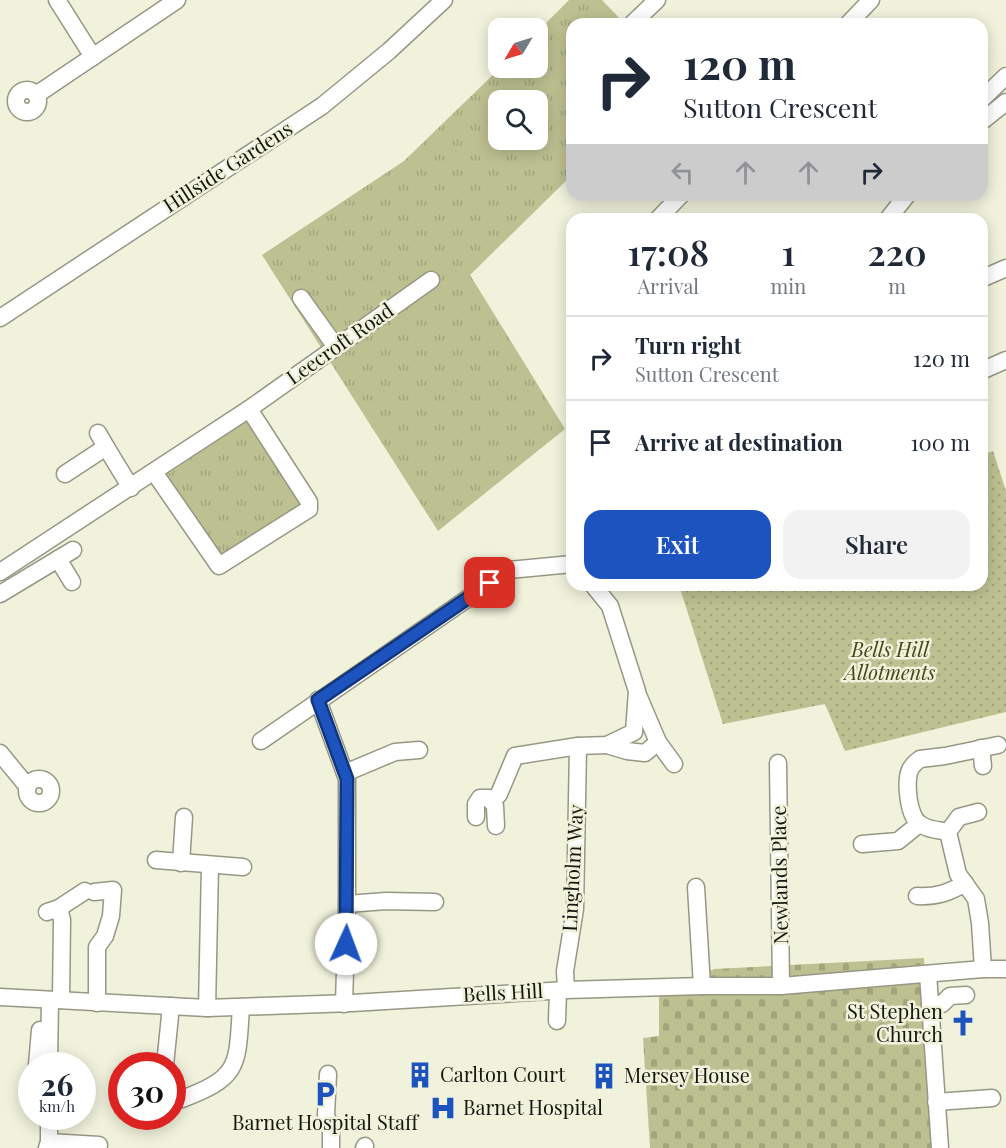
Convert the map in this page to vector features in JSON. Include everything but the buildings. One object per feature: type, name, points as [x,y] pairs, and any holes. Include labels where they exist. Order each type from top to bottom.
[{"type":"street","points":[[57,0],[93,57]]},
{"type":"street","points":[[36,95],[177,0]]},
{"type":"street","name":"Hillside Gardens","points":[[0,318],[322,106],[389,51],[444,0]]},
{"type":"street","points":[[638,18],[657,0]]},
{"type":"street","points":[[854,18],[871,0]]},
{"type":"street","points":[[988,94],[1004,81]]},
{"type":"street","points":[[988,116],[1006,102]]},
{"type":"street","points":[[664,213],[675,201]]},
{"type":"street","points":[[893,213],[902,201]]},
{"type":"street","points":[[988,276],[1006,268]]},
{"type":"street","name":"Leecroft Road","points":[[0,572],[249,409],[431,280]]},
{"type":"street","points":[[301,298],[336,347]]},
{"type":"street","points":[[988,368],[1006,360]]},
{"type":"street","points":[[154,472],[219,566],[309,509],[309,502],[249,409]]},
{"type":"street","points":[[65,474],[102,440],[131,488]]},
{"type":"street","points":[[0,594],[66,554],[72,582]]},
{"type":"street","points":[[261,741],[509,570],[566,565]]},
{"type":"street","points":[[598,591],[610,606],[637,691],[658,742],[674,764]]},
{"type":"street","points":[[607,745],[634,732],[637,691]]},
{"type":"street","points":[[318,700],[347,779],[344,1004]]},
{"type":"street","points":[[476,817],[476,804],[480,800],[499,794],[515,756],[578,746],[607,745],[645,753],[658,742]]},
{"type":"street","points":[[948,832],[919,824],[912,813],[909,776],[914,764],[920,759],[998,745]]},
{"type":"street","name":"Lingholm Way","points":[[557,1021],[575,909],[578,746]]},
{"type":"street","points":[[981,748],[983,766]]},
{"type":"street","points":[[345,773],[395,752],[419,750]]},
{"type":"street","points":[[0,753],[27,786]]},
{"type":"street","name":"Newlands Place","points":[[778,763],[781,986]]},
{"type":"street","points":[[480,800],[495,806],[496,826]]},
{"type":"street","points":[[978,812],[959,817],[948,832],[958,874],[976,899],[983,969]]},
{"type":"street","points":[[181,862],[184,817]]},
{"type":"street","points":[[862,844],[898,841],[919,824]]},
{"type":"street","points":[[156,860],[243,867]]},
{"type":"street","points":[[207,1008],[210,865]]},
{"type":"street","points":[[917,896],[934,897],[952,891],[965,883]]},
{"type":"street","points":[[696,887],[702,986]]},
{"type":"street","points":[[40,1052],[51,1000],[62,920],[53,910],[89,891],[112,890],[111,916],[105,936],[97,947],[97,1004]]},
{"type":"street","points":[[347,904],[386,901],[435,902]]},
{"type":"street","name":"Bells Hill","points":[[0,997],[97,1004],[207,1008],[344,1004],[562,990],[781,986],[1006,969]]},
{"type":"street","points":[[928,974],[940,1148]]},
{"type":"street","points":[[930,1004],[942,1004],[950,996],[966,994]]},
{"type":"street","points":[[49,1052],[51,1000]]},
{"type":"street","points":[[166,1052],[171,1006]]},
{"type":"street","points":[[186,1097],[210,1088],[228,1074],[238,1053],[241,1007]]},
{"type":"street","points":[[328,1074],[326,1115],[331,1130],[331,1148]]},
{"type":"street","points":[[936,1102],[992,1098]]},
{"type":"street","points":[[49,1130],[48,1145],[99,1145]]},
{"type":"green space","points":[[569,0],[602,0],[619,18],[566,18],[566,181],[470,275],[565,429],[438,531],[262,255],[404,161],[490,78],[548,78],[548,21]]},
{"type":"green space","points":[[248,420],[303,504],[223,558],[163,477]]},
{"type":"green space","name":"Bells Hill Allotments","points":[[993,451],[1006,491],[1006,712],[845,751],[825,704],[723,724],[681,591],[988,591],[988,453]]},
{"type":"green space","points":[[924,958],[935,1148],[650,1148],[643,1038],[659,1036],[659,996],[714,969]]},
{"type":"place","name":"St Stephen Church","points":[[963,1023]]},
{"type":"place","name":"Carlton Court","points":[[420,1075]]},
{"type":"place","name":"Mersey House","points":[[604,1076]]},
{"type":"place","name":"Barnet Hospital Staff","points":[[325,1094]]},
{"type":"place","name":"Barnet Hospital","points":[[443,1108]]},
{"type":"route","points":[[346,944],[347,779],[318,700],[490,583]]}]
